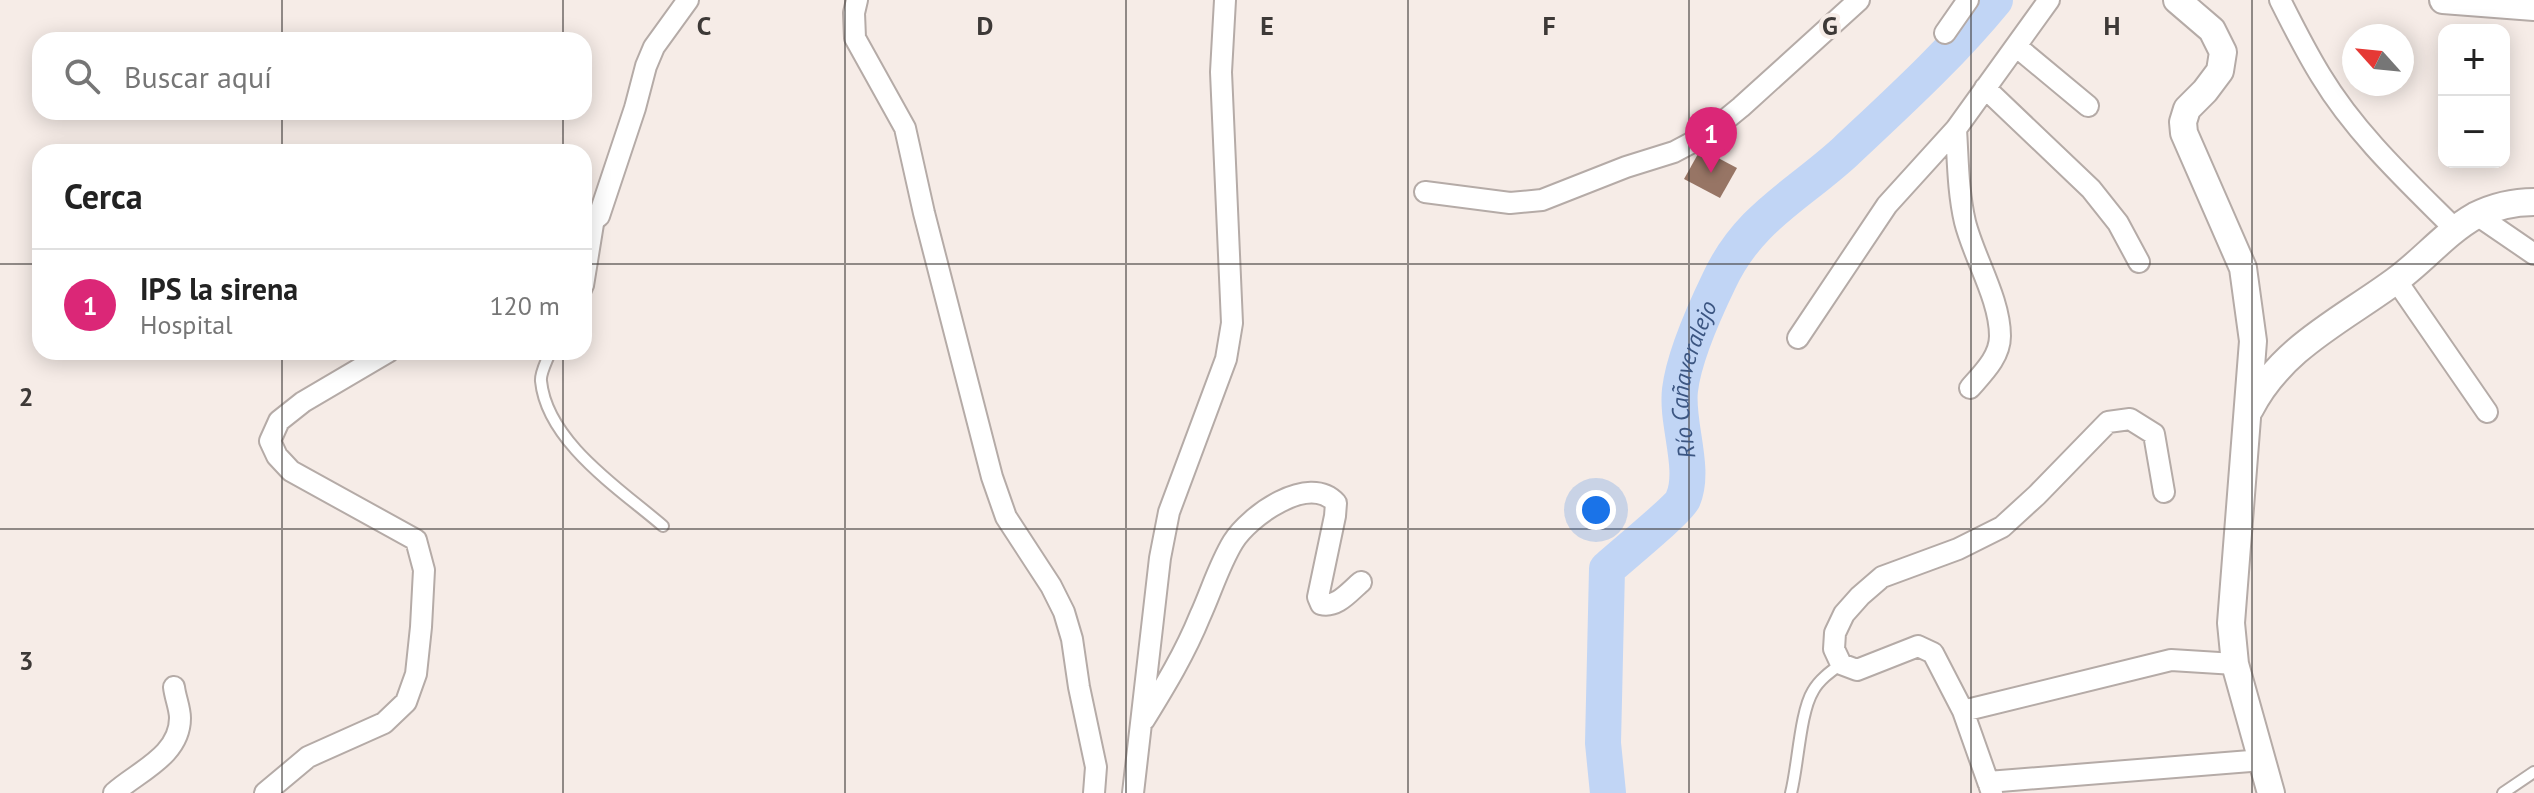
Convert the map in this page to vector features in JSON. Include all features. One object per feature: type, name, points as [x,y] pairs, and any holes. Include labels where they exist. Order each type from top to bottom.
[{"type":"street","points":[[592,222],[635,108],[654,47],[688,0]]},
{"type":"street","points":[[857,0],[855,38],[905,128],[992,477],[1006,517],[1051,586],[1064,612],[1096,767],[1094,793]]},
{"type":"street","points":[[1133,793],[1160,558],[1169,512],[1226,359],[1232,323],[1221,72],[1225,0]]},
{"type":"street","points":[[1425,192],[1510,203],[1542,200],[1674,152],[1708,134],[1741,107],[1859,0]]},
{"type":"street","points":[[1945,33],[1968,0]]},
{"type":"street","points":[[1798,338],[1887,205],[1956,129],[2049,0]]},
{"type":"street","points":[[2177,0],[2212,30],[2223,52],[2220,71],[2187,109],[2183,122],[2184,133],[2243,268],[2253,341],[2231,623],[2235,664],[2271,793]]},
{"type":"street","points":[[2280,0],[2322,78],[2347,112],[2395,168],[2466,222]]},
{"type":"street","points":[[2443,0],[2534,7]]},
{"type":"street","points":[[2017,47],[2088,106]]},
{"type":"street","points":[[1985,88],[2091,189],[2118,223],[2139,262]]},
{"type":"street","points":[[1956,129],[1959,189],[1965,223],[1997,314],[2000,338],[1994,359],[1970,388]]},
{"type":"street","points":[[2248,413],[2266,383],[2289,357],[2331,323],[2396,280],[2466,222],[2513,214],[2534,254]]},
{"type":"street","points":[[2396,280],[2487,412]]},
{"type":"street","points":[[265,793],[308,757],[384,723],[406,702],[416,674],[424,570],[416,540],[291,471],[277,456],[270,441],[279,421],[303,402],[374,360]]},
{"type":"street","points":[[2164,492],[2154,434],[2130,419],[2108,422],[2002,527],[1958,549],[1882,577],[1844,614],[1835,633],[1834,649],[1841,664],[1857,670],[1918,646],[1933,653],[1963,711],[1990,788],[2263,760]]},
{"type":"street","points":[[1141,723],[1182,656],[1234,540],[1273,504],[1306,493],[1329,495],[1336,503],[1318,597],[1321,604],[1329,606],[1336,603],[1361,582]]},
{"type":"street","points":[[1963,711],[2171,660],[2235,664]]},
{"type":"street","points":[[114,793],[153,765],[171,745],[180,720],[174,687]]},
{"type":"lane","points":[[547,360],[540,379],[551,417],[572,447],[663,526]]},
{"type":"lane","points":[[1791,793],[1807,701],[1814,688],[1841,664]]},
{"type":"lane","points":[[2503,793],[2534,772]]},
{"type":"building","points":[[1705,151],[1737,168],[1720,198],[1684,179],[1698,154]]},
{"type":"waterway","name":"Río Cañaveralejo","points":[[1608,793],[1603,743],[1607,569],[1683,499],[1687,460],[1680,403],[1682,377],[1701,320],[1719,281],[1744,240],[1759,224],[1827,168],[1884,115],[1995,0]]},
{"type":"place","name":"IPS la sirena","points":[[1711,173]]}]
